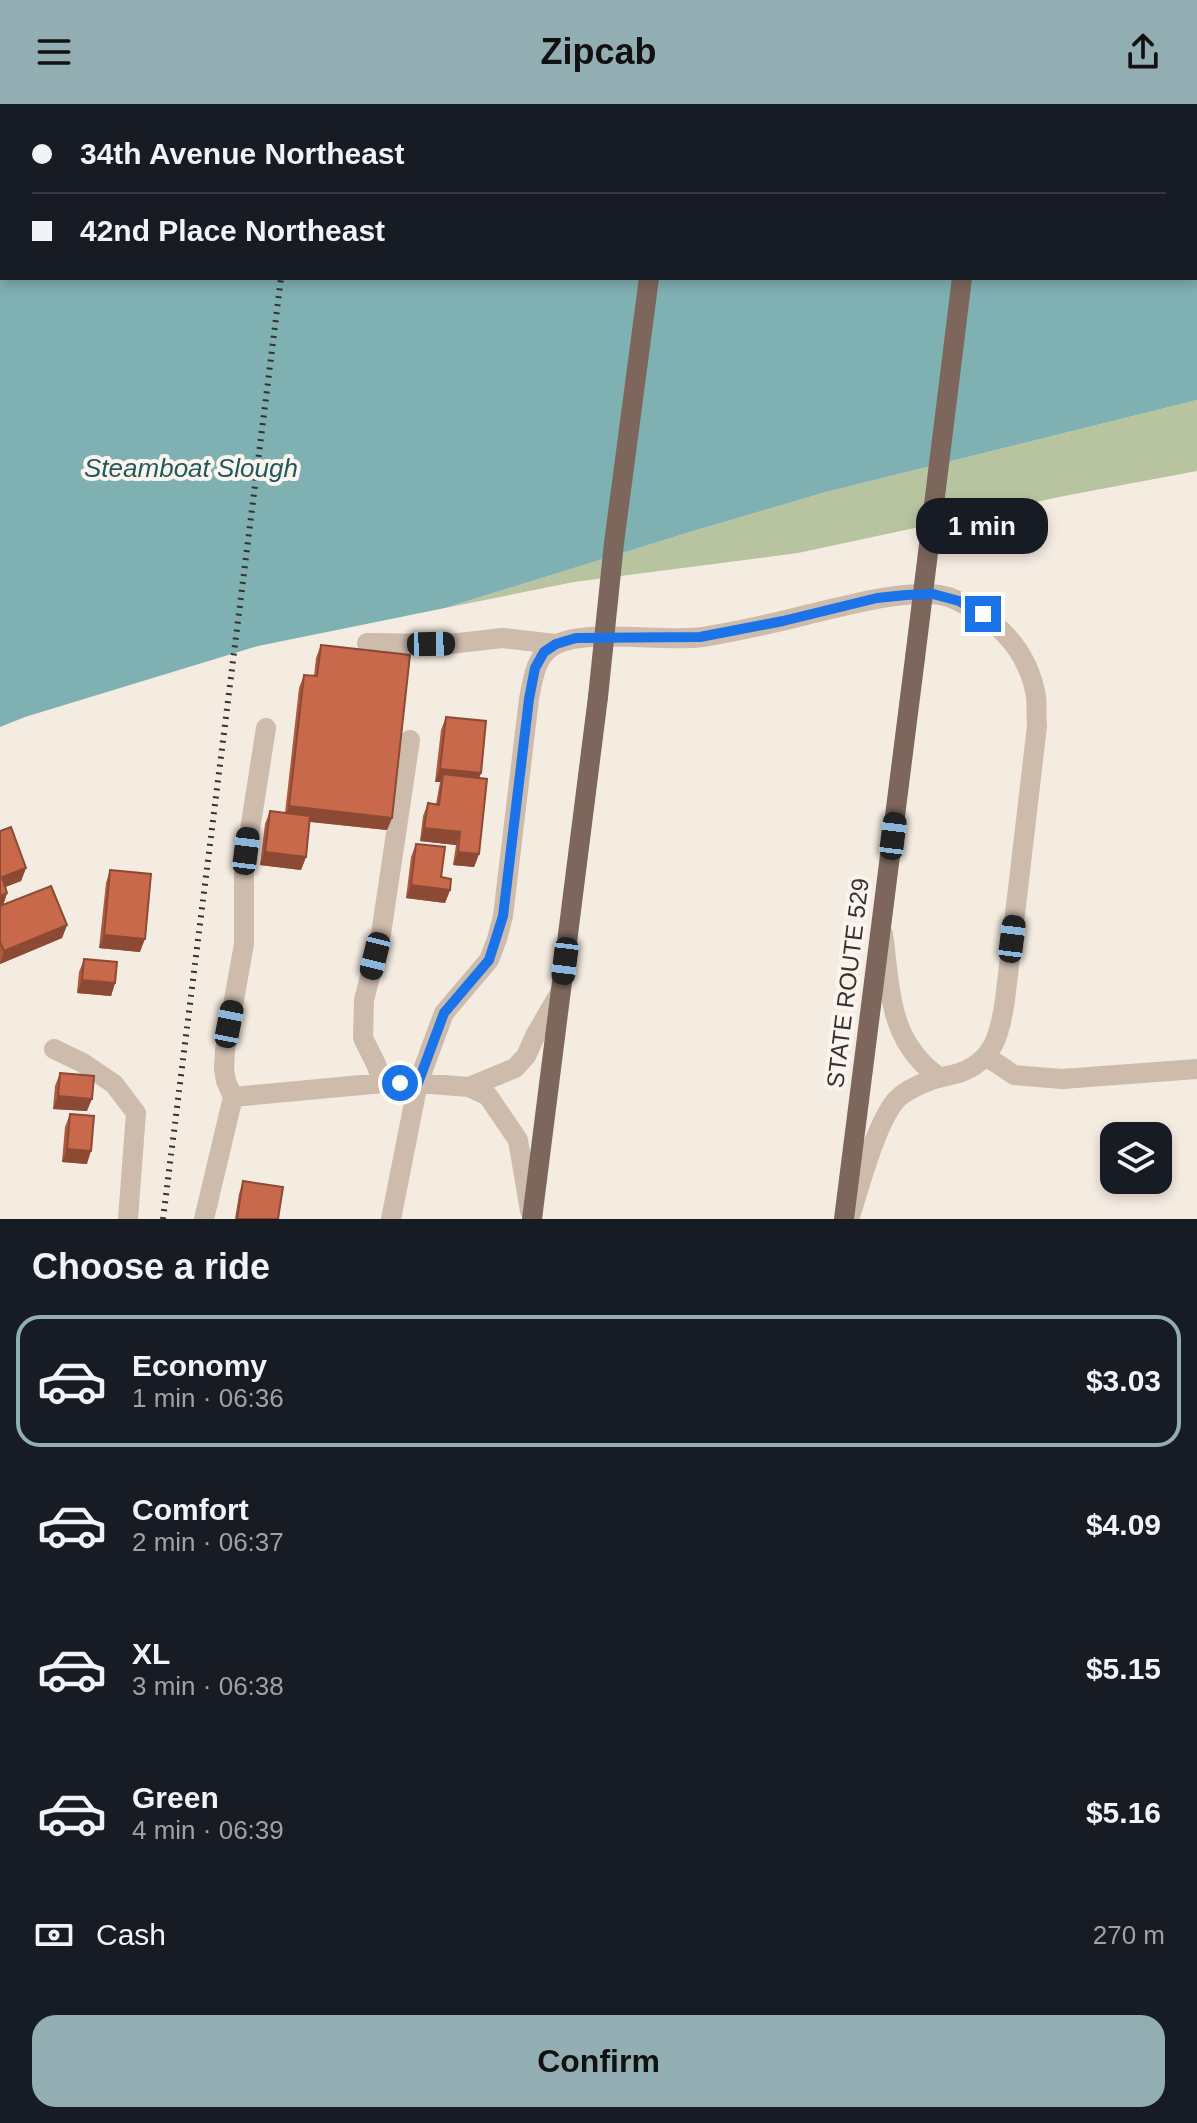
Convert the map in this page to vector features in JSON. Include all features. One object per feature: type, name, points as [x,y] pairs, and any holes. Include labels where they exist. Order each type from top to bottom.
[{"type":"main road","points":[[532,1219],[649,280]]},
{"type":"main road","name":"STATE ROUTE 529","points":[[847,1219],[962,280]]},
{"type":"street","points":[[391,1219],[418,1083],[444,1013],[489,960],[497,939],[503,916],[529,699],[535,668],[544,652],[556,644],[576,638],[700,637],[877,598],[933,594],[959,601],[994,622],[1019,651],[1036,696],[1037,726],[1001,1025],[994,1045],[975,1066],[913,1087],[898,1099],[885,1119],[847,1219]]},
{"type":"street","points":[[367,643],[450,644],[502,638],[556,644]]},
{"type":"street","points":[[204,1219],[233,1097],[226,1081],[225,1050],[244,944],[244,868],[266,728]]},
{"type":"street","points":[[383,1083],[363,1038],[364,1000],[384,919],[410,740]]},
{"type":"street","points":[[881,925],[897,1025],[912,1053],[923,1066],[939,1077]]},
{"type":"street","points":[[469,1087],[515,1068],[526,1056],[561,990]]},
{"type":"street","points":[[54,1049],[83,1063],[114,1084],[136,1113],[128,1219]]},
{"type":"street","points":[[986,1056],[1014,1075],[1062,1079],[1197,1069]]},
{"type":"street","points":[[233,1097],[383,1083],[469,1087],[488,1096],[518,1140],[532,1219]]},
{"type":"green space","points":[[1197,400],[1197,471],[798,553],[574,582],[445,608],[826,492]]},
{"type":"water","name":"Steamboat Slough","points":[[0,280],[1197,280],[1197,400],[826,492],[445,608],[258,646],[0,727]]},
{"type":"building","points":[[321,645],[410,655],[392,818],[289,806],[304,675],[317,676]]},
{"type":"building","points":[[446,717],[486,721],[481,773],[440,769]]},
{"type":"building","points":[[443,774],[487,779],[479,854],[458,852],[460,832],[424,828],[428,803],[439,805]]},
{"type":"building","points":[[270,811],[310,816],[306,857],[265,852]]},
{"type":"building","points":[[11,827],[26,868],[2,877],[7,893],[0,896],[0,831]]},
{"type":"building","points":[[416,844],[445,847],[441,877],[451,879],[450,890],[411,885]]},
{"type":"building","points":[[110,870],[151,874],[145,939],[104,935]]},
{"type":"building","points":[[51,886],[67,925],[4,951],[0,942],[0,906]]},
{"type":"building","points":[[84,959],[117,962],[115,983],[82,980]]},
{"type":"building","points":[[60,1073],[94,1076],[92,1099],[58,1096]]},
{"type":"building","points":[[70,1114],[94,1116],[91,1151],[67,1149]]},
{"type":"building","points":[[243,1181],[283,1187],[278,1219],[237,1219]]},
{"type":"railway","points":[[163,1219],[281,280]]},
{"type":"route","points":[[400,1083],[418,1083],[444,1013],[489,960],[497,939],[503,916],[529,699],[535,668],[544,652],[556,644],[576,638],[700,637],[877,598],[906,595],[933,594],[959,601],[983,614]]}]
